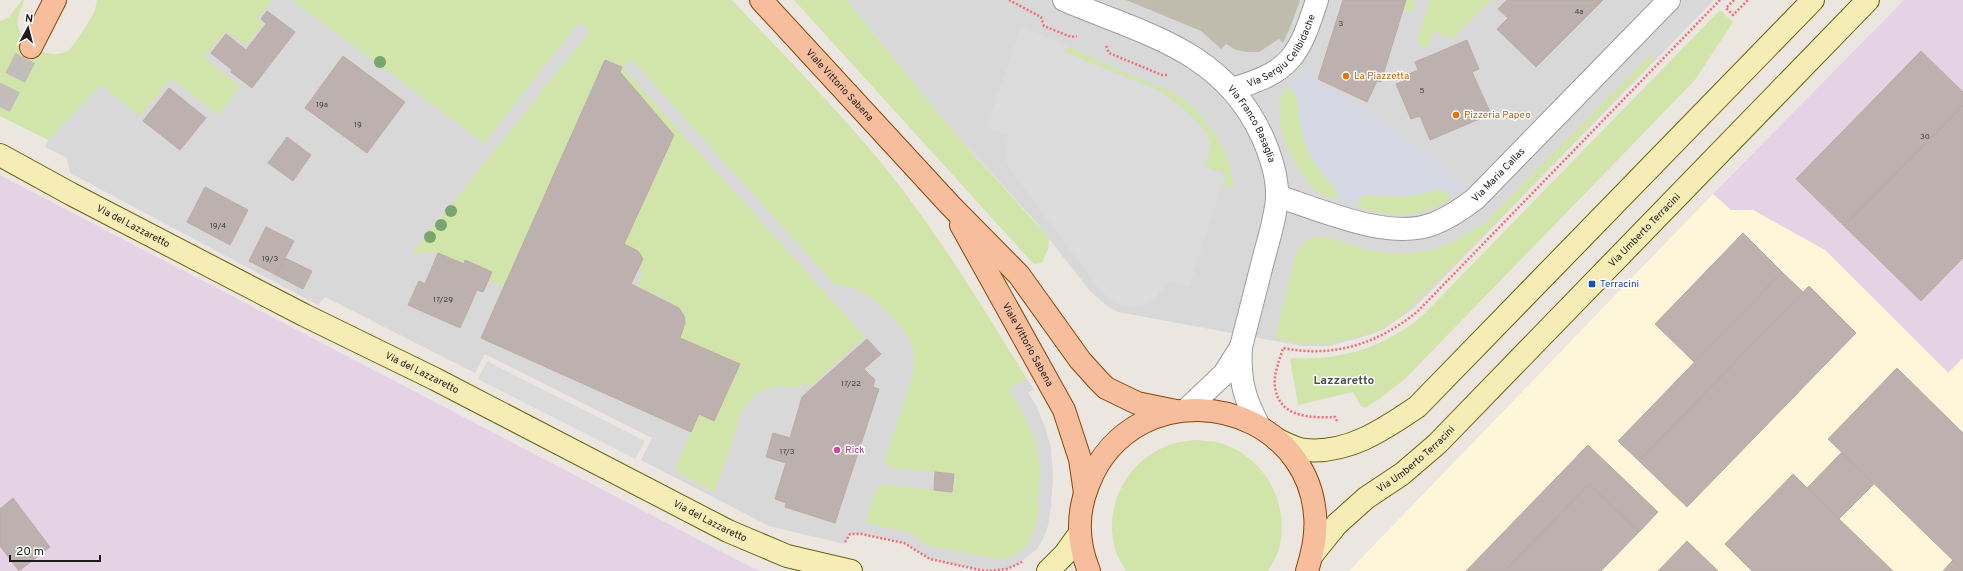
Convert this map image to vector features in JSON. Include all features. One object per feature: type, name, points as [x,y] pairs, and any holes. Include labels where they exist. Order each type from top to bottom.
[{"type":"main road","points":[[31,47],[55,0]]},
{"type":"main road","name":"Viale Vittorio Sabena","points":[[761,0],[950,205],[1019,275],[1090,372],[1106,388],[1137,403],[1182,410]]},
{"type":"main road","points":[[1276,439],[1304,450],[1348,446],[1376,434],[1417,408],[1813,0]]},
{"type":"main road","name":"Via Umberto Terracini","points":[[1310,563],[1337,524],[1366,498],[1402,474],[1437,444],[1868,0]]},
{"type":"main road","name":"Via del Lazzaretto","points":[[0,155],[71,194],[297,311],[435,379],[728,531],[787,556],[851,571]]},
{"type":"main road","name":"Viale Vittorio Sabena","points":[[950,205],[1012,319],[1059,398],[1075,441],[1085,493]]},
{"type":"main road","points":[[1089,571],[1084,558],[1080,533],[1082,505],[1085,493],[1100,461],[1114,443],[1133,428],[1154,417],[1182,410],[1206,409],[1224,412],[1259,426],[1276,439],[1291,455],[1302,472],[1310,492],[1315,513],[1316,534],[1310,563]]},
{"type":"main road","points":[[1048,571],[1065,554],[1080,533]]},
{"type":"street","name":"Via Franco Basaglia","points":[[1064,0],[1158,38],[1187,52],[1222,78],[1232,89],[1256,123],[1268,150],[1275,175],[1277,196],[1274,221],[1241,347],[1241,381],[1245,396],[1259,426]]},
{"type":"street","name":"Via Sergiu Celibidache","points":[[1232,89],[1257,82],[1272,74],[1287,62],[1298,50],[1304,40],[1317,0]]},
{"type":"street","name":"Via Maria Callas","points":[[1277,196],[1372,226],[1390,229],[1409,229],[1432,224],[1455,214],[1475,199],[1669,0]]},
{"type":"street","name":"Via Franco Basaglia","points":[[1182,410],[1224,374],[1241,347]]},
{"type":"path","points":[[1009,0],[1041,17],[1044,26],[1071,37],[1080,35]]},
{"type":"path","points":[[1335,417],[1305,417],[1291,412],[1283,405],[1275,388],[1282,348],[1315,352],[1335,351],[1370,341],[1403,324],[1720,0]]},
{"type":"path","points":[[1734,0],[1726,8],[1734,15],[1748,0]]},
{"type":"path","points":[[1100,43],[1106,46],[1109,53],[1116,56],[1162,75],[1173,74]]},
{"type":"path","points":[[844,544],[850,534],[861,534],[904,543],[930,559],[989,571],[1007,569],[1027,559]]},
{"type":"shaded area","points":[[202,0],[675,0],[1008,388],[1027,379],[1034,389],[1028,393],[1036,405],[1045,427],[1051,448],[1053,477],[1048,526],[1037,549],[1018,564],[1007,569],[989,571],[930,559],[905,543],[861,534],[850,534],[844,544],[769,526],[641,460],[652,438],[485,354],[475,373],[325,297],[318,305],[70,173],[67,158],[45,147],[48,140],[101,85]]},
{"type":"shaded area","points":[[846,0],[1714,0],[1415,307],[1384,329],[1369,335],[1329,346],[1302,346],[1118,312],[1107,306],[1090,291],[1035,221],[952,130]]},
{"type":"shaded area","points":[[1126,0],[1300,0],[1283,43],[1279,39],[1259,52],[1247,52],[1236,50],[1226,44],[1221,49],[1201,31]]},
{"type":"shaded area","points":[[1904,0],[1963,0],[1963,358],[1949,373],[1825,250],[1753,210],[1731,210],[1713,194]]},
{"type":"shaded area","points":[[1021,26],[1067,46],[1067,53],[1162,92],[1186,111],[1207,133],[1211,147],[1205,167],[1226,175],[1189,287],[1168,281],[1155,299],[1145,305],[1133,307],[1120,305],[1112,301],[1098,287],[1010,169],[1004,156],[1008,135],[986,128]]},
{"type":"shaded area","points":[[1308,70],[1313,73],[1313,78],[1354,103],[1436,160],[1462,188],[1451,197],[1446,191],[1441,189],[1406,197],[1366,195],[1358,199],[1357,204],[1336,198],[1336,190],[1318,168],[1306,148],[1301,130],[1297,97],[1289,87]]},
{"type":"shaded area","points":[[0,175],[751,567],[760,571],[0,571]]},
{"type":"shaded area","points":[[1713,194],[1731,210],[1753,210],[1825,250],[1948,373],[1963,358],[1963,571],[1349,571]]},
{"type":"shaded area","points":[[487,361],[645,441],[635,459],[478,379]]},
{"type":"green space","points":[[22,0],[24,0],[18,16],[18,26],[25,40],[38,50],[54,54],[62,53],[71,48],[92,15],[97,0],[272,0],[257,20],[263,25],[246,46],[226,31],[204,57],[240,87],[218,115],[171,78],[140,116],[101,85],[48,140],[0,116],[0,21],[8,18]]},
{"type":"green space","points":[[292,0],[732,0],[836,110],[895,180],[947,253],[1027,379],[1008,389],[1030,428],[1039,460],[1040,475],[1037,505],[1039,507],[1038,516],[1028,543],[1015,555],[1007,558],[996,559],[927,545],[909,532],[865,523],[878,486],[887,485],[953,492],[954,474],[892,468],[889,467],[885,461],[912,374],[914,361],[912,344],[904,330],[897,322],[871,298],[851,288],[835,285],[631,59],[622,67],[604,60],[503,287],[488,280],[491,272],[465,261],[464,264],[432,252],[412,254],[590,31],[579,22],[484,143]]},
{"type":"green space","points":[[794,0],[846,0],[952,130],[1049,238],[1048,249],[1042,263],[1034,264],[1030,260]]},
{"type":"green space","points":[[1406,0],[1416,0],[1412,12],[1403,9]]},
{"type":"green space","points":[[1430,0],[1491,0],[1453,38],[1433,32],[1427,48],[1423,49],[1417,40]]},
{"type":"green space","points":[[1720,10],[1733,22],[1695,80],[1405,379],[1365,408],[1361,406],[1353,392],[1298,405],[1290,359],[1328,357],[1362,350],[1393,336],[1422,316]]},
{"type":"green space","points":[[1067,46],[1107,65],[1172,92],[1189,103],[1218,139],[1229,162],[1234,187],[1222,185],[1226,174],[1205,167],[1210,149],[1208,136],[1203,128],[1188,112],[1155,89],[1067,53]]},
{"type":"green space","points":[[1650,55],[1655,59],[1459,260],[1399,318],[1383,328],[1368,334],[1329,344],[1303,344],[1275,338],[1295,257],[1305,242],[1317,237],[1324,237],[1378,252],[1413,253],[1433,249],[1460,238],[1486,222]]},
{"type":"green space","points":[[622,67],[865,337],[809,387],[804,383],[798,388],[774,387],[760,392],[748,402],[743,409],[715,492],[674,471],[699,414],[714,421],[739,365],[680,338],[683,326],[683,317],[679,309],[665,299],[637,287],[643,271],[638,269],[643,259],[638,251],[624,244],[674,135],[620,72]]},
{"type":"green space","points":[[1287,87],[1296,93],[1301,128],[1306,146],[1324,176],[1336,190],[1337,194],[1335,199],[1324,196],[1314,188],[1297,166],[1290,152],[1281,127],[1279,116],[1280,100]]},
{"type":"green space","points":[[1435,189],[1446,191],[1451,197],[1450,199],[1428,210],[1417,213],[1382,213],[1358,207],[1358,199],[1366,195],[1406,197]]},
{"type":"green space","points":[[1196,440],[1220,443],[1238,451],[1252,461],[1263,472],[1272,486],[1278,500],[1282,532],[1278,552],[1268,571],[1126,571],[1119,559],[1112,535],[1112,519],[1115,503],[1121,488],[1130,474],[1141,462],[1154,452],[1172,444]]},
{"type":"building","points":[[1343,0],[1406,0],[1381,82],[1377,81],[1367,102],[1318,79]]},
{"type":"building","points":[[1507,0],[1603,0],[1536,67],[1497,29],[1508,18],[1498,9]]},
{"type":"building","points":[[267,11],[295,32],[252,88],[231,72],[232,70],[211,53],[226,34],[246,50],[266,24],[261,19]]},
{"type":"building","points":[[1467,40],[1479,69],[1472,72],[1491,114],[1430,140],[1420,116],[1411,119],[1396,84],[1404,81],[1402,77],[1418,70],[1415,62]]},
{"type":"building","points":[[1921,51],[1963,92],[1963,105],[1844,226],[1796,179]]},
{"type":"building","points":[[343,56],[405,102],[367,153],[305,108]]},
{"type":"building","points":[[605,60],[622,67],[620,72],[674,135],[624,244],[638,251],[643,259],[631,284],[679,308],[684,316],[685,323],[680,338],[740,364],[714,421],[699,414],[691,432],[481,338]]},
{"type":"building","points":[[169,88],[206,118],[180,150],[143,121]]},
{"type":"building","points":[[1963,105],[1963,258],[1921,301],[1844,226]]},
{"type":"building","points":[[287,137],[311,155],[293,181],[268,163]]},
{"type":"building","points":[[205,187],[248,210],[230,245],[187,222]]},
{"type":"building","points":[[266,227],[294,241],[276,275],[249,261]]},
{"type":"building","points":[[1743,233],[1782,272],[1694,362],[1655,324]]},
{"type":"building","points":[[438,253],[464,264],[465,260],[492,272],[483,292],[477,290],[460,328],[408,305],[419,281],[425,284]]},
{"type":"building","points":[[285,258],[312,271],[303,289],[276,275]]},
{"type":"building","points":[[1782,272],[1803,292],[1639,461],[1618,441]]},
{"type":"building","points":[[1809,286],[1856,333],[1687,507],[1639,461]]},
{"type":"building","points":[[867,339],[881,354],[864,369],[875,380],[873,387],[879,389],[835,523],[785,507],[786,503],[775,499],[786,463],[766,457],[773,433],[790,438],[802,397]]},
{"type":"building","points":[[1897,368],[1963,433],[1963,570],[1828,439]]},
{"type":"building","points":[[1588,445],[1658,512],[1639,532],[1589,484],[1505,571],[1466,571]]},
{"type":"building","points":[[1842,452],[1874,484],[1839,519],[1807,488]]},
{"type":"building","points":[[935,472],[954,474],[952,492],[934,490]]},
{"type":"building","points":[[1793,474],[1893,571],[1752,571],[1725,544]]},
{"type":"building","points":[[1589,484],[1639,532],[1601,571],[1505,571]]},
{"type":"building","points":[[13,498],[50,547],[19,571],[0,546],[0,509]]},
{"type":"building","points":[[1687,541],[1718,571],[1658,571]]},
{"type":"building","points":[[1953,560],[1963,571],[1943,571]]},
{"type":"tunnel","points":[[0,107],[31,47]]},
{"type":"place","name":"La Piazzetta","points":[[1346,76]]},
{"type":"place","name":"Pizzeria Papeo","points":[[1456,115]]},
{"type":"place","name":"Terracini","points":[[1592,284]]},
{"type":"place","name":"Rick","points":[[837,450]]},
{"type":"district","name":"Lazzaretto","points":[[1344,381]]}]
